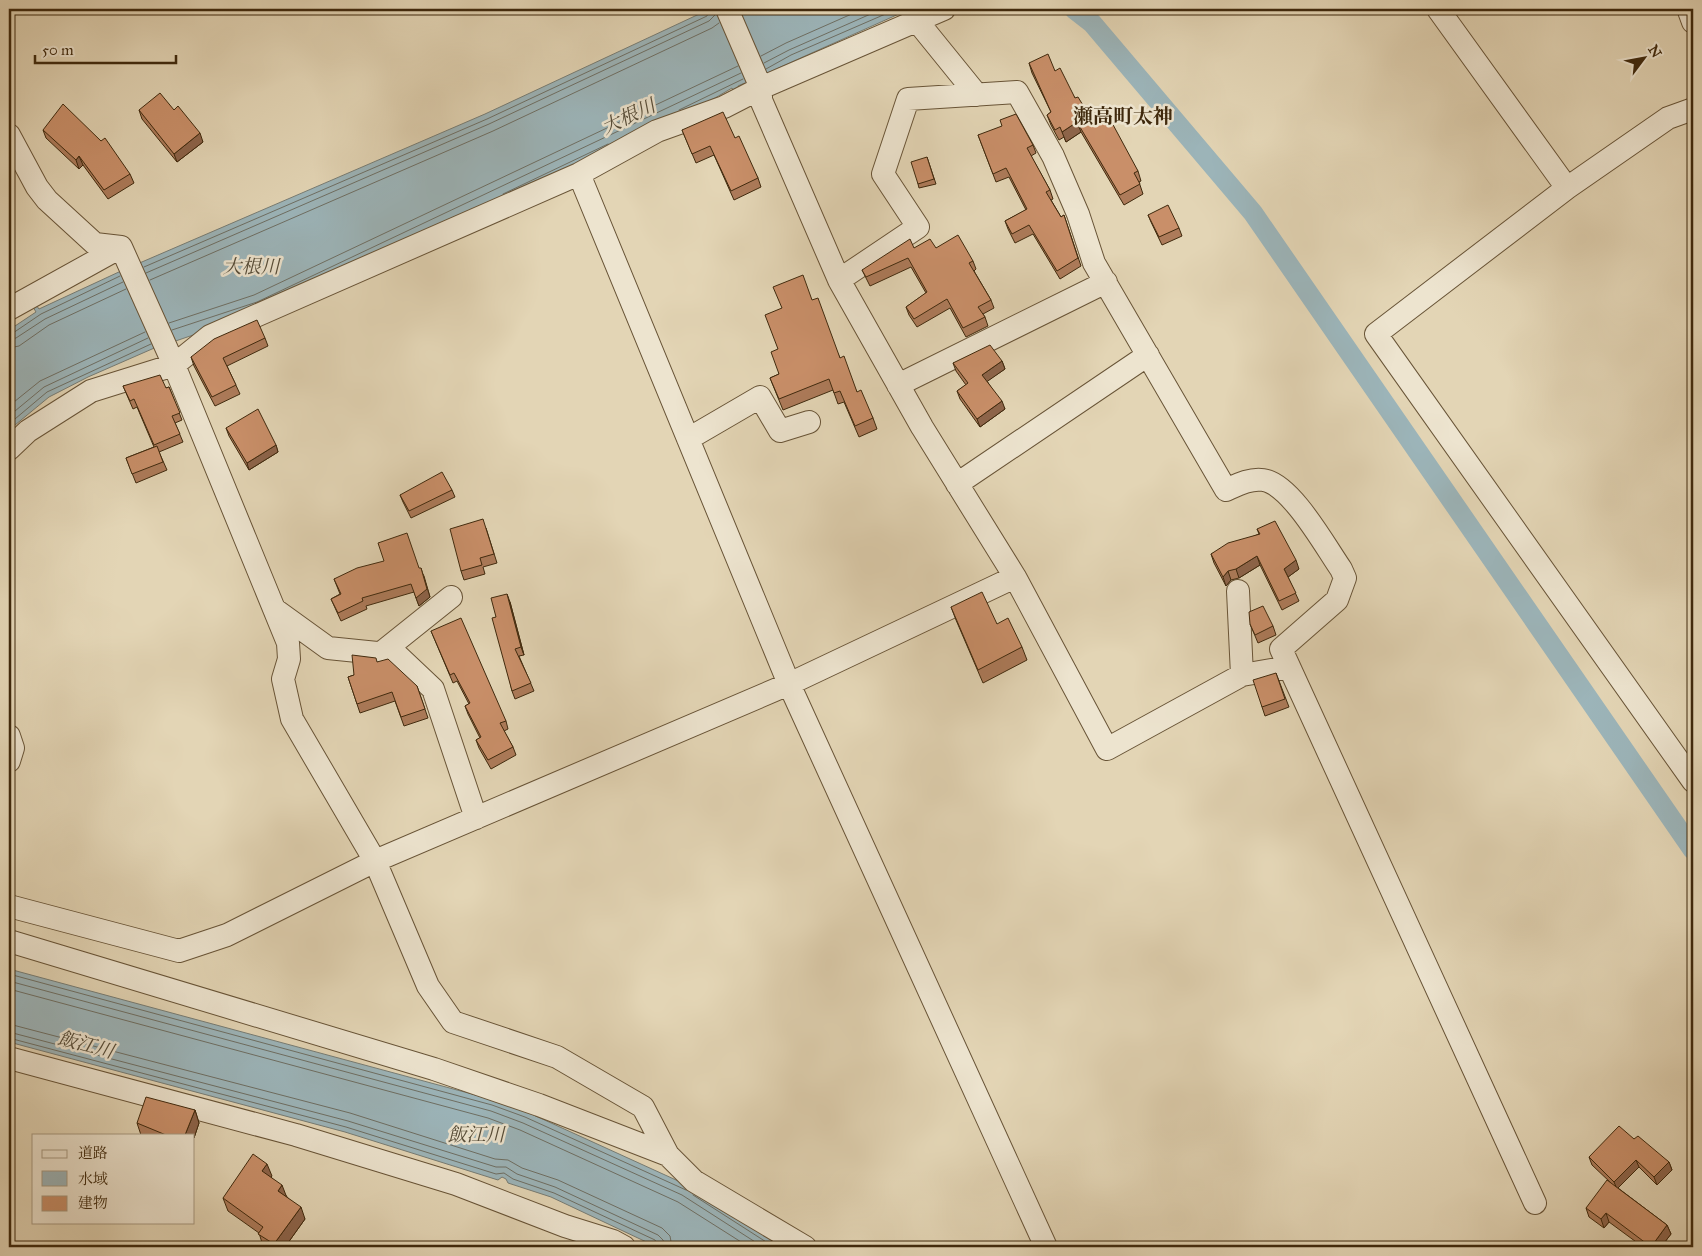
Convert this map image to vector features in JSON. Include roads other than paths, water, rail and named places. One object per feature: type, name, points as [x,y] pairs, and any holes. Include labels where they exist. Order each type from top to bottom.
[{"type":"street","points":[[729,9],[760,88],[760,100],[839,280],[898,385],[1015,577],[1107,749],[1242,675],[1289,667]]},
{"type":"street","points":[[9,449],[28,431],[91,391],[172,362],[210,336],[579,174],[656,131],[724,106],[760,88],[944,9]]},
{"type":"street","points":[[1438,9],[1567,188]]},
{"type":"street","points":[[917,21],[977,95]]},
{"type":"street","points":[[839,280],[918,227],[883,174],[908,98],[1017,92],[1054,156],[1078,214],[1094,263],[1226,490],[1250,480],[1264,480],[1277,486],[1290,497],[1341,569],[1345,578],[1337,600],[1281,649],[1535,1203]]},
{"type":"street","points":[[1693,109],[1668,118],[1567,188],[1376,334],[1693,781]]},
{"type":"street","points":[[9,135],[37,187],[47,200],[95,244],[124,255],[172,362],[288,643],[289,659],[283,679],[285,696],[292,719],[375,861],[428,986],[453,1022],[557,1057],[643,1107],[668,1155],[694,1181],[805,1247]]},
{"type":"street","points":[[579,174],[789,684],[1046,1247]]},
{"type":"street","points":[[9,309],[124,255]]},
{"type":"street","points":[[898,385],[1106,282]]},
{"type":"street","points":[[957,484],[1148,355]]},
{"type":"street","points":[[688,439],[760,397],[780,431],[809,422]]},
{"type":"street","points":[[9,906],[179,951],[227,935],[375,861],[789,684],[1015,577]]},
{"type":"street","points":[[1238,590],[1242,675]]},
{"type":"street","points":[[380,653],[451,597]]},
{"type":"street","points":[[273,609],[328,648],[397,655],[433,689],[476,818]]},
{"type":"street","points":[[9,736],[12,748],[9,760]]},
{"type":"street","points":[[9,941],[434,1069],[539,1105],[668,1155]]},
{"type":"street","points":[[9,1058],[296,1135],[456,1184],[565,1226],[613,1241],[624,1247]]},
{"type":"water","name":"大根川","points":[[710,9],[910,9],[738,86],[739,90],[734,92],[732,88],[715,98],[261,312],[152,349],[88,377],[49,397],[9,430],[9,330],[36,312],[33,307],[36,305],[39,309],[121,271],[485,114]]},
{"type":"water","name":"飯江川","points":[[9,969],[494,1100],[527,1112],[687,1185],[783,1247],[657,1247],[551,1197],[508,1183],[502,1177],[498,1180],[345,1132],[9,1042]]},
{"type":"waterway","points":[[1074,9],[1092,23],[1253,213],[1693,850]]},
{"type":"district","name":"瀬高町太神","points":[[1123,116]]}]
